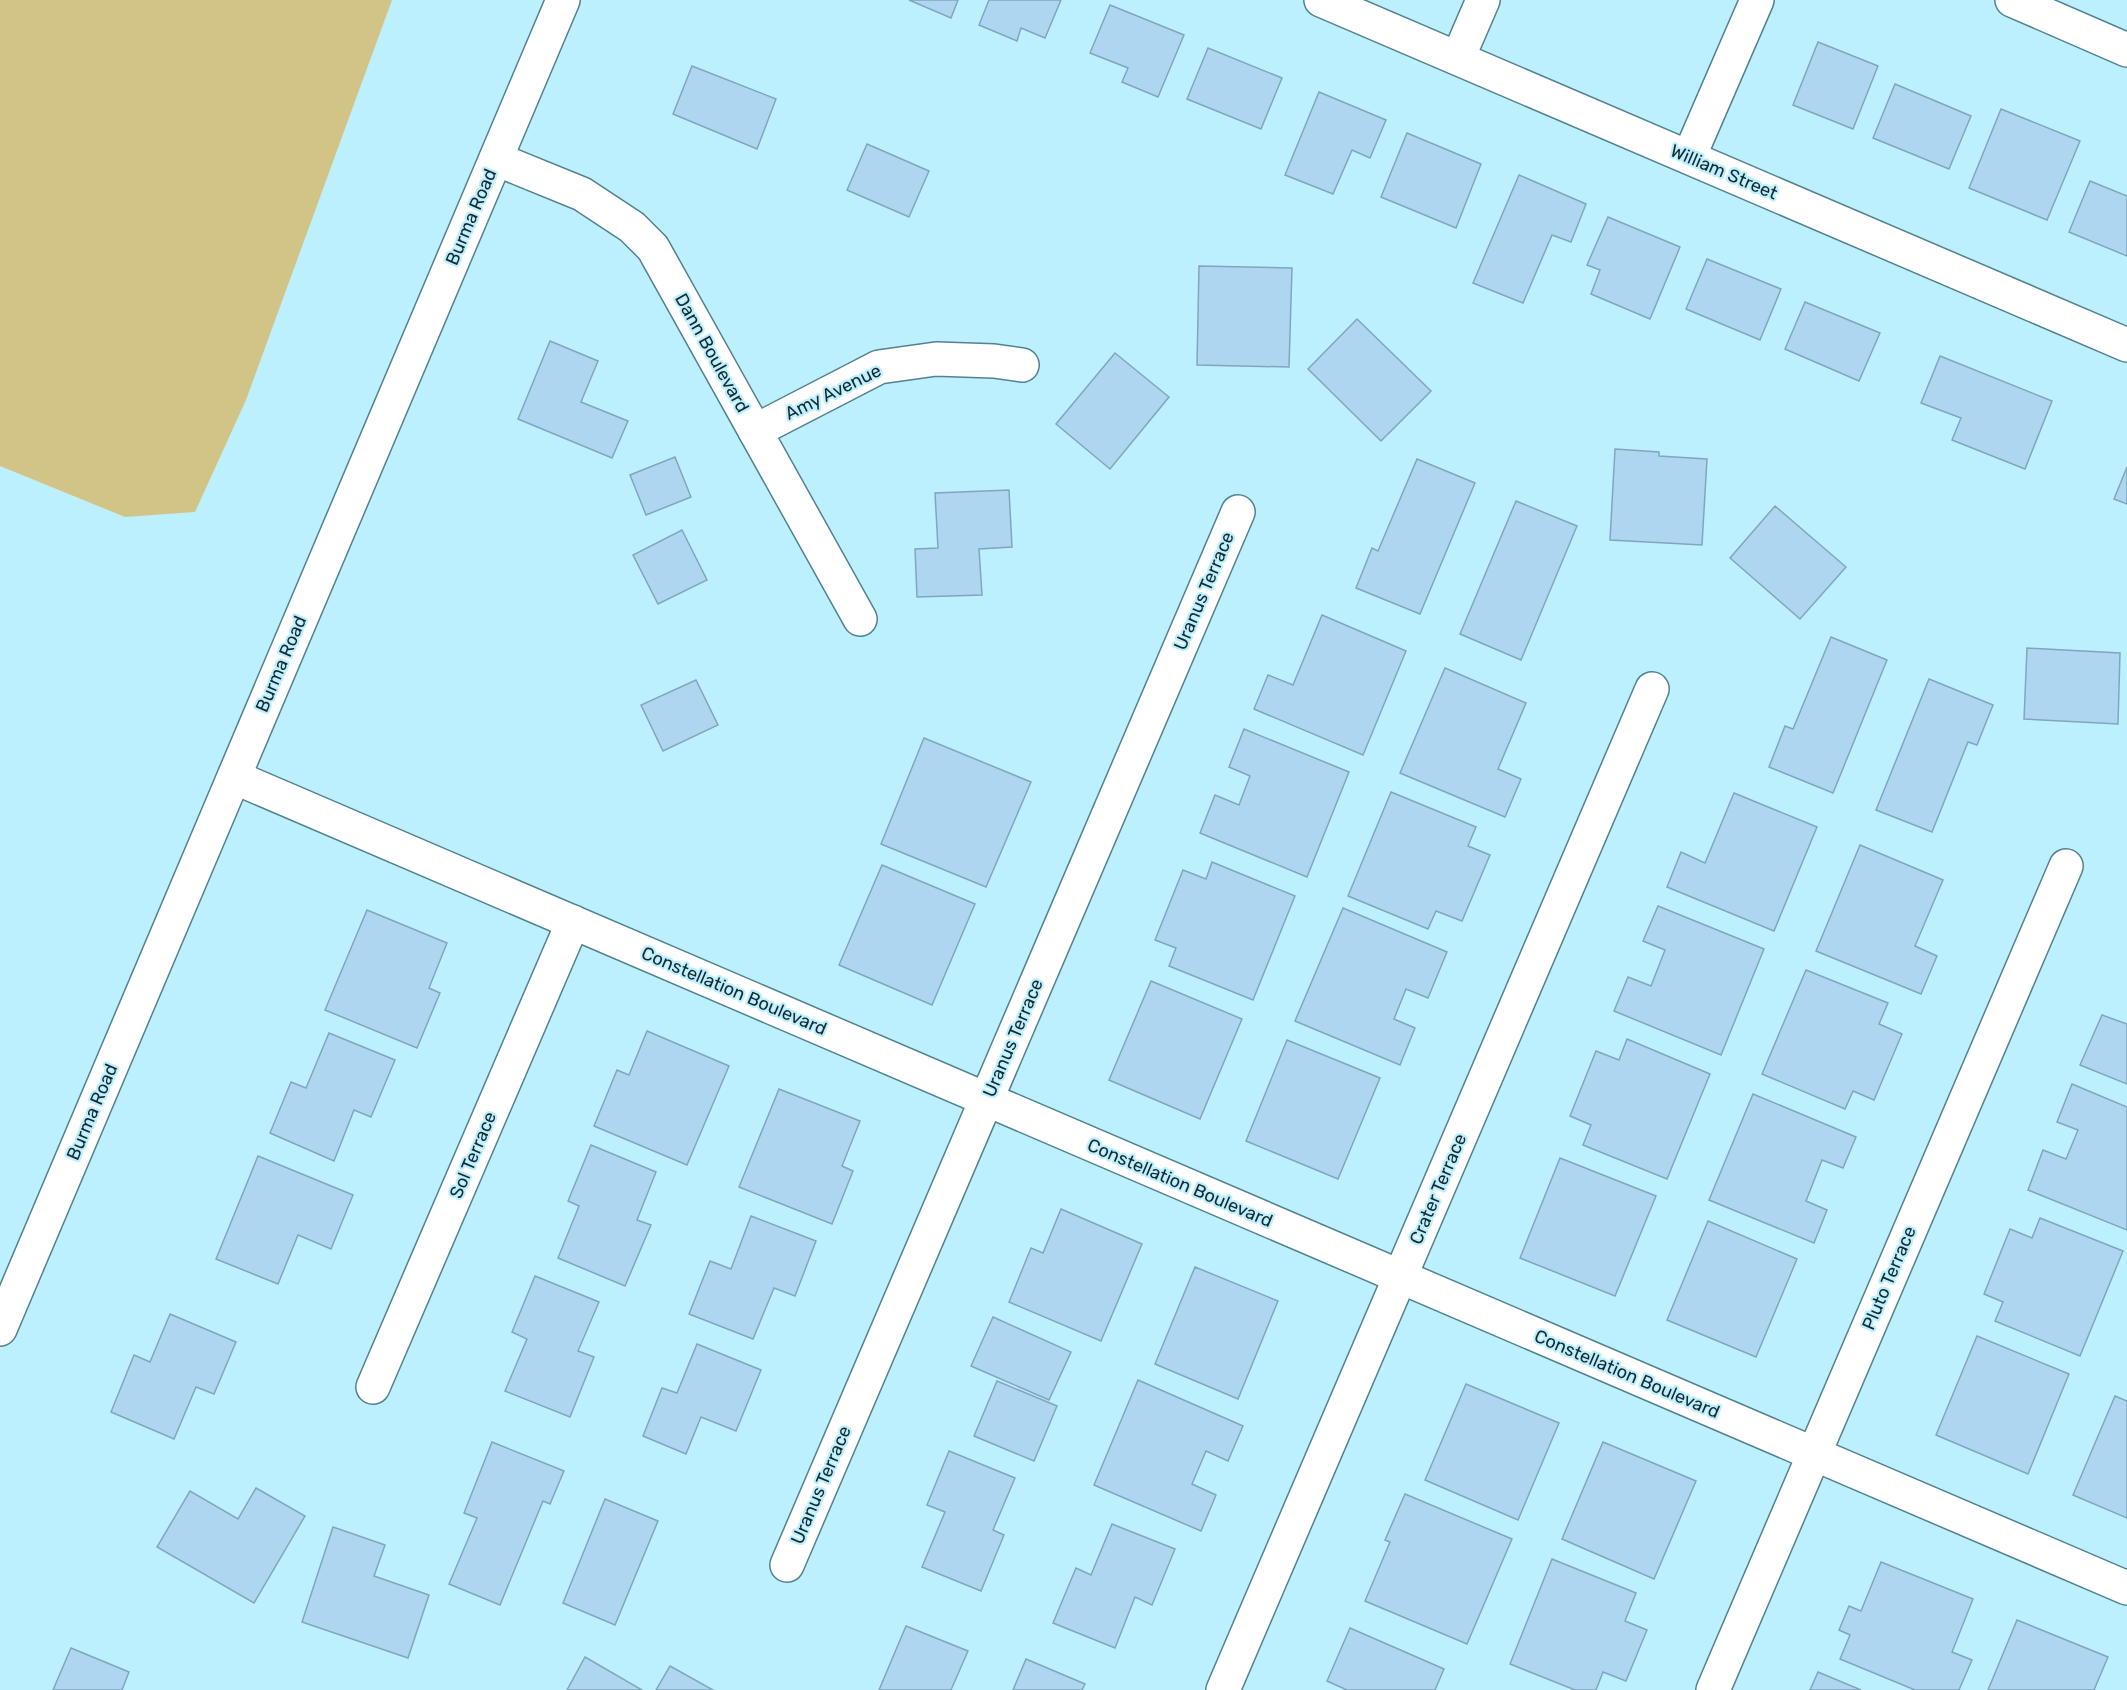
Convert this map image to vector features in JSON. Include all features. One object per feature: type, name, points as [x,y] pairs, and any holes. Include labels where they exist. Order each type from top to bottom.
[{"type":"street","name":"Burma Road","points":[[0,1329],[563,0]]},
{"type":"street","name":"William Street","points":[[1321,0],[2127,345]]},
{"type":"street","points":[[1458,58],[1483,0]]},
{"type":"street","points":[[1689,157],[1757,0]]},
{"type":"street","points":[[2012,0],[2127,50]]},
{"type":"street","name":"Dann Boulevard","points":[[496,159],[582,194],[632,227],[653,248],[860,619]]},
{"type":"street","name":"Amy Avenue","points":[[755,430],[879,367],[936,359],[994,361],[1022,365]]},
{"type":"street","name":"Uranus Terrace","points":[[787,1564],[1238,512]]},
{"type":"street","name":"Crater Terrace","points":[[1223,1690],[1652,689]]},
{"type":"street","name":"Constellation Boulevard","points":[[234,777],[2127,1588]]},
{"type":"street","name":"Pluto Terrace","points":[[1713,1690],[2066,867]]},
{"type":"street","name":"Sol Terrace","points":[[373,1388],[573,922]]},
{"type":"shaded area","points":[[0,0],[392,0],[246,400],[195,512],[125,517],[0,466]]},
{"type":"building","points":[[909,0],[958,0],[951,18]]},
{"type":"building","points":[[989,0],[1061,0],[1045,38],[1021,28],[1017,41],[979,25]]},
{"type":"building","points":[[1110,5],[1184,35],[1158,97],[1122,82],[1128,68],[1090,53]]},
{"type":"building","points":[[1818,42],[1878,66],[1853,129],[1793,105]]},
{"type":"building","points":[[1208,48],[1282,78],[1261,129],[1187,99]]},
{"type":"building","points":[[692,66],[776,99],[757,149],[673,114]]},
{"type":"building","points":[[1895,84],[1971,116],[1949,169],[1873,138]]},
{"type":"building","points":[[1319,92],[1386,120],[1370,158],[1352,150],[1333,194],[1285,175]]},
{"type":"building","points":[[2001,109],[2080,141],[2047,220],[1969,188]]},
{"type":"building","points":[[1407,133],[1481,164],[1456,228],[1381,197]]},
{"type":"building","points":[[867,144],[929,171],[909,217],[847,190]]},
{"type":"building","points":[[1519,175],[1586,204],[1571,242],[1552,235],[1523,303],[1473,283]]},
{"type":"building","points":[[2090,181],[2127,196],[2127,256],[2069,232]]},
{"type":"building","points":[[1608,217],[1680,247],[1650,319],[1591,294],[1600,270],[1587,265]]},
{"type":"building","points":[[1707,259],[1781,289],[1760,340],[1686,309]]},
{"type":"building","points":[[1199,266],[1292,268],[1289,367],[1197,365]]},
{"type":"building","points":[[1805,302],[1880,333],[1859,381],[1785,349]]},
{"type":"building","points":[[1357,319],[1431,391],[1381,441],[1308,369]]},
{"type":"building","points":[[550,341],[598,361],[581,402],[628,421],[612,458],[518,419]]},
{"type":"building","points":[[1115,353],[1169,397],[1110,469],[1056,424]]},
{"type":"building","points":[[1940,356],[2052,401],[2025,469],[1952,440],[1961,418],[1921,403]]},
{"type":"building","points":[[1615,449],[1659,452],[1659,456],[1707,459],[1702,545],[1610,540]]},
{"type":"building","points":[[675,457],[691,497],[646,515],[630,475]]},
{"type":"building","points":[[1417,459],[1475,483],[1420,614],[1356,588],[1372,548],[1378,551]]},
{"type":"building","points":[[2127,467],[2127,504],[2114,499]]},
{"type":"building","points":[[1009,490],[1012,547],[979,549],[982,595],[917,597],[915,549],[938,548],[935,493]]},
{"type":"building","points":[[1516,501],[1577,526],[1521,660],[1460,634]]},
{"type":"building","points":[[1775,506],[1846,567],[1800,619],[1730,558]]},
{"type":"building","points":[[682,530],[707,580],[658,604],[633,555]]},
{"type":"building","points":[[1322,615],[1406,651],[1363,755],[1254,709],[1268,675],[1293,685]]},
{"type":"building","points":[[1831,637],[1887,660],[1833,793],[1769,767],[1785,726],[1793,729]]},
{"type":"building","points":[[2027,648],[2120,653],[2118,724],[2024,719]]},
{"type":"building","points":[[1445,668],[1526,703],[1498,769],[1521,779],[1505,817],[1400,773]]},
{"type":"building","points":[[1929,679],[1993,705],[1977,745],[1968,742],[1932,832],[1876,810]]},
{"type":"building","points":[[696,680],[718,725],[663,751],[641,705]]},
{"type":"building","points":[[1244,729],[1349,772],[1307,877],[1200,833],[1215,795],[1239,805],[1250,776],[1229,767]]},
{"type":"building","points":[[924,738],[1031,782],[986,887],[881,844]]},
{"type":"building","points":[[1391,792],[1476,827],[1468,846],[1490,855],[1462,921],[1436,911],[1428,929],[1348,896]]},
{"type":"building","points":[[1734,793],[1817,827],[1774,931],[1667,887],[1681,852],[1705,863]]},
{"type":"building","points":[[1860,845],[1943,880],[1915,946],[1937,956],[1921,994],[1816,951]]},
{"type":"building","points":[[1212,862],[1295,896],[1253,1000],[1169,966],[1176,948],[1155,940],[1183,870],[1206,879]]},
{"type":"building","points":[[882,865],[975,904],[932,1005],[839,965]]},
{"type":"building","points":[[1658,906],[1764,949],[1721,1055],[1614,1011],[1628,977],[1651,986],[1665,950],[1643,941]]},
{"type":"building","points":[[1343,908],[1447,952],[1428,998],[1406,989],[1394,1019],[1415,1028],[1400,1065],[1295,1021]]},
{"type":"building","points":[[367,910],[447,943],[429,988],[440,993],[417,1048],[325,1010]]},
{"type":"building","points":[[1806,970],[1888,1003],[1879,1024],[1902,1034],[1874,1100],[1853,1091],[1845,1109],[1762,1074]]},
{"type":"building","points":[[1151,981],[1242,1019],[1200,1119],[1109,1080]]},
{"type":"building","points":[[2102,1015],[2127,1024],[2127,1084],[2080,1065]]},
{"type":"building","points":[[647,1031],[729,1066],[687,1165],[594,1126],[617,1070],[629,1075]]},
{"type":"building","points":[[329,1033],[395,1060],[371,1117],[354,1110],[334,1161],[270,1133],[291,1082],[306,1088]]},
{"type":"building","points":[[1627,1039],[1710,1074],[1667,1179],[1583,1145],[1591,1125],[1570,1116],[1596,1051],[1619,1060]]},
{"type":"building","points":[[1287,1040],[1380,1078],[1338,1179],[1246,1141]]},
{"type":"building","points":[[2072,1084],[2127,1107],[2127,1230],[2028,1190],[2043,1150],[2066,1159],[2078,1130],[2057,1122]]},
{"type":"building","points":[[779,1089],[860,1121],[842,1166],[853,1171],[832,1224],[739,1187]]},
{"type":"building","points":[[1753,1094],[1856,1137],[1843,1168],[1822,1160],[1806,1201],[1827,1210],[1814,1243],[1709,1200]]},
{"type":"building","points":[[591,1145],[656,1172],[637,1220],[651,1225],[625,1286],[558,1258],[579,1206],[568,1201]]},
{"type":"building","points":[[258,1156],[353,1195],[331,1249],[298,1235],[278,1284],[216,1259]]},
{"type":"building","points":[[1560,1158],[1656,1196],[1615,1296],[1520,1258]]},
{"type":"building","points":[[1061,1209],[1142,1244],[1101,1341],[1009,1302],[1031,1248],[1043,1253]]},
{"type":"building","points":[[751,1216],[816,1241],[795,1296],[774,1288],[753,1339],[689,1314],[710,1261],[731,1269]]},
{"type":"building","points":[[2040,1218],[2123,1251],[2080,1356],[1995,1321],[2003,1302],[1984,1294],[2010,1229],[2032,1238]]},
{"type":"building","points":[[1708,1221],[1797,1259],[1756,1357],[1667,1320]]},
{"type":"building","points":[[1195,1267],[1278,1301],[1238,1399],[1155,1364]]},
{"type":"building","points":[[535,1276],[599,1302],[578,1351],[594,1357],[570,1417],[505,1391],[527,1339],[512,1332]]},
{"type":"building","points":[[170,1314],[236,1342],[214,1394],[196,1387],[174,1439],[111,1412],[134,1355],[150,1362]]},
{"type":"building","points":[[993,1317],[1071,1352],[1049,1400],[971,1366]]},
{"type":"building","points":[[1977,1336],[2069,1374],[2028,1474],[1936,1435]]},
{"type":"building","points":[[697,1344],[761,1370],[736,1431],[701,1417],[686,1454],[643,1436],[662,1388],[677,1393]]},
{"type":"building","points":[[1138,1380],[1243,1426],[1228,1461],[1206,1451],[1192,1484],[1216,1495],[1201,1531],[1094,1485]]},
{"type":"building","points":[[997,1381],[1057,1406],[1034,1461],[974,1436]]},
{"type":"building","points":[[1466,1384],[1559,1423],[1518,1520],[1425,1480]]},
{"type":"building","points":[[2115,1396],[2127,1401],[2127,1518],[2073,1495]]},
{"type":"building","points":[[492,1442],[564,1471],[550,1504],[543,1501],[500,1605],[449,1584],[477,1518],[464,1513]]},
{"type":"building","points":[[1603,1442],[1696,1481],[1654,1579],[1562,1539]]},
{"type":"building","points":[[949,1451],[1015,1478],[993,1530],[1004,1535],[981,1591],[922,1567],[945,1512],[927,1505]]},
{"type":"building","points":[[256,1488],[305,1516],[254,1603],[157,1547],[190,1491],[238,1519]]},
{"type":"building","points":[[1405,1494],[1512,1539],[1467,1644],[1365,1601],[1390,1542],[1385,1540]]},
{"type":"building","points":[[605,1499],[658,1521],[615,1625],[563,1603]]},
{"type":"building","points":[[1112,1524],[1175,1549],[1152,1605],[1135,1597],[1115,1648],[1053,1623],[1076,1568],[1091,1575]]},
{"type":"building","points":[[333,1527],[385,1545],[374,1576],[429,1595],[408,1658],[302,1622]]},
{"type":"building","points":[[1552,1559],[1636,1593],[1625,1621],[1647,1630],[1626,1681],[1603,1672],[1596,1690],[1575,1690],[1510,1664]]},
{"type":"building","points":[[1881,1562],[1973,1599],[1952,1652],[1972,1660],[1959,1690],[1915,1690],[1840,1659],[1850,1635],[1839,1630],[1849,1606],[1861,1611]]},
{"type":"building","points":[[2017,1620],[2108,1657],[2094,1690],[1988,1690]]},
{"type":"building","points":[[906,1626],[968,1651],[951,1690],[879,1690]]},
{"type":"building","points":[[1350,1628],[1444,1669],[1435,1690],[1347,1690],[1327,1681]]},
{"type":"building","points":[[71,1648],[129,1672],[122,1690],[53,1690]]},
{"type":"building","points":[[585,1657],[642,1690],[567,1690]]},
{"type":"building","points":[[1026,1659],[1085,1684],[1082,1690],[1013,1690]]},
{"type":"building","points":[[670,1666],[713,1690],[656,1690]]},
{"type":"building","points":[[1818,1672],[1861,1690],[1810,1690]]}]
